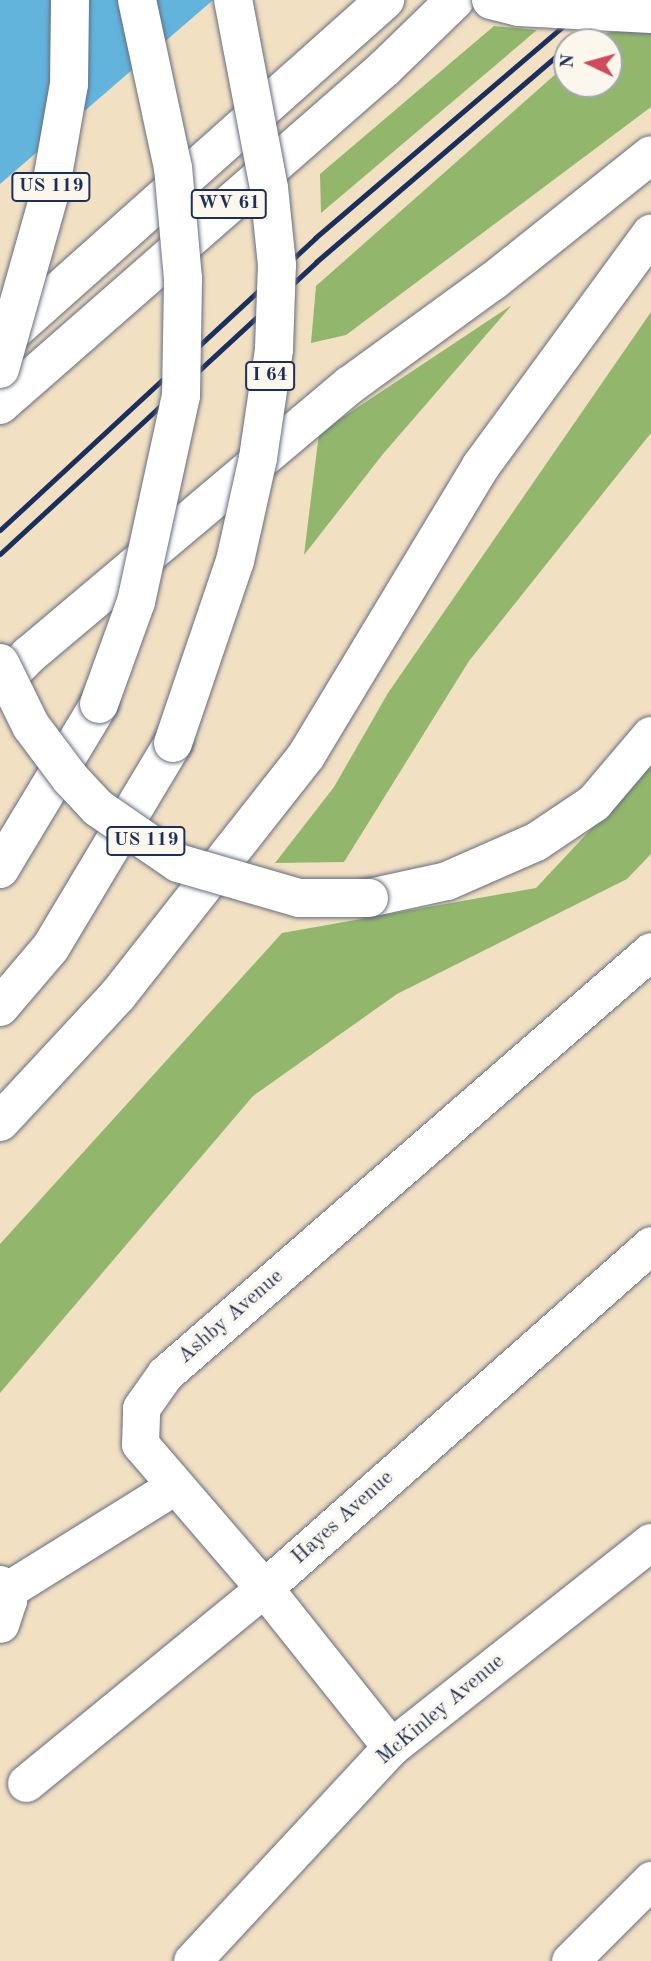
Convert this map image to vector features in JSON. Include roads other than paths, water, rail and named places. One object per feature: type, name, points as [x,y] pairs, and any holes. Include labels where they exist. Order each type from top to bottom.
[{"type":"main road","name":"US 119","points":[[0,369],[50,192],[69,84],[69,0]]},
{"type":"main road","points":[[0,869],[99,704],[136,602],[181,396],[183,279],[173,168],[137,0]]},
{"type":"main road","name":"I 64","points":[[0,1007],[51,947],[173,743],[234,561],[258,458],[274,349],[277,265],[269,188],[233,0]]},
{"type":"main road","name":"WV 61","points":[[0,343],[385,0]]},
{"type":"main road","name":"WV 61","points":[[0,405],[385,68],[455,0]]},
{"type":"main road","points":[[491,0],[519,7],[651,14]]},
{"type":"main road","points":[[0,685],[29,655],[350,385],[492,282],[651,155]]},
{"type":"main road","points":[[0,1122],[118,995],[306,756],[481,466],[651,234]]},
{"type":"main road","name":"US 119","points":[[0,663],[31,726],[70,778],[98,808],[178,863],[299,898],[369,898],[457,877],[536,842],[594,803],[651,736]]},
{"type":"street","name":"Ashby Avenue","points":[[391,1747],[264,1588],[173,1487],[140,1444],[142,1408],[165,1374],[651,951]]},
{"type":"street","name":"Hayes Avenue","points":[[26,1783],[264,1588],[651,1245]]},
{"type":"street","points":[[2,1600],[173,1487]]},
{"type":"street","name":"McKinley Avenue","points":[[192,1961],[391,1747],[651,1542]]},
{"type":"street","points":[[570,1961],[651,1880]]},
{"type":"water","points":[[0,0],[213,0],[0,184]]},
{"type":"railway","points":[[0,530],[315,238],[594,0]]},
{"type":"railway","points":[[589,28],[622,0]]},
{"type":"railway","points":[[0,554],[316,262],[553,59]]}]
